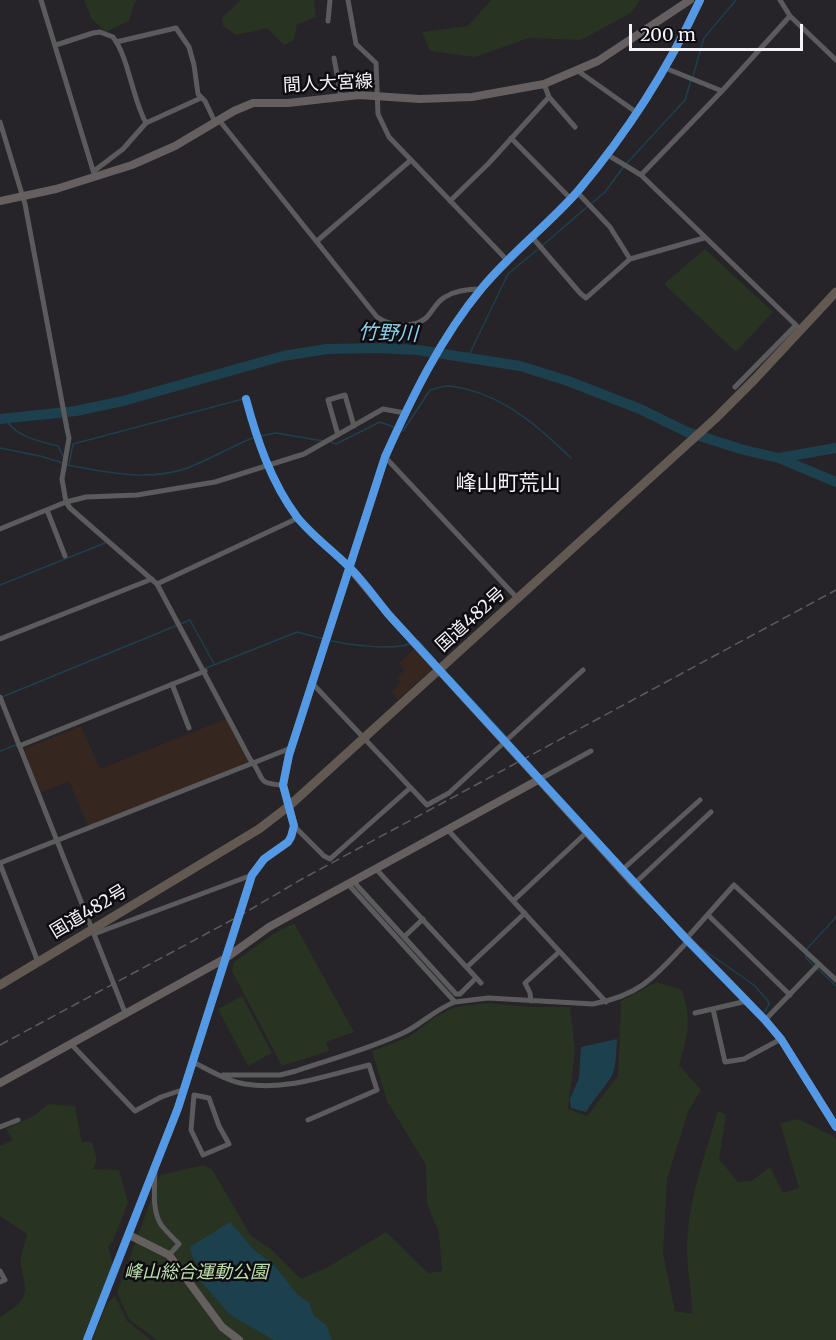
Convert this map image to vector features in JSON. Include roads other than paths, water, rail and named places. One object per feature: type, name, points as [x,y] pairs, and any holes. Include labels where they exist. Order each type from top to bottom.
[{"type":"highway","name":"国道482号","points":[[0,985],[93,932],[260,829],[290,806],[716,418],[798,328],[836,292]]},
{"type":"street","points":[[41,0],[94,174],[123,149],[146,123],[201,98]]},
{"type":"street","points":[[328,21],[330,0]]},
{"type":"street","points":[[348,0],[356,44],[376,63],[378,114],[389,136],[507,260]]},
{"type":"street","name":"間人大宮線","points":[[0,201],[23,198],[154,156],[234,111],[253,103],[288,103],[376,95],[420,99],[472,97],[544,84],[598,61],[690,0]]},
{"type":"street","points":[[87,1340],[185,1089],[252,875],[264,859],[288,842],[294,826],[283,785],[291,748],[385,457],[405,413],[422,378],[481,289],[573,195],[608,155],[680,44],[700,0]]},
{"type":"street","points":[[780,0],[790,16],[836,60]]},
{"type":"street","points":[[641,175],[790,16]]},
{"type":"street","points":[[116,42],[176,28],[189,47],[198,94],[217,121],[377,317],[387,324],[416,323],[428,316],[443,298],[463,289],[481,289]]},
{"type":"street","points":[[56,45],[100,32],[113,37],[139,110],[146,123]]},
{"type":"street","points":[[830,54],[836,48]]},
{"type":"street","points":[[334,58],[341,97]]},
{"type":"street","points":[[665,68],[722,91]]},
{"type":"street","points":[[579,71],[636,112]]},
{"type":"street","points":[[544,84],[549,97],[575,127]]},
{"type":"street","points":[[450,201],[488,164],[549,97]]},
{"type":"street","points":[[0,122],[23,198],[69,438],[62,479],[66,502],[157,584],[264,782],[283,785]]},
{"type":"street","points":[[511,138],[610,227],[630,259]]},
{"type":"street","points":[[608,155],[641,175],[798,328],[735,387]]},
{"type":"street","points":[[317,241],[411,160]]},
{"type":"street","points":[[532,237],[586,298],[630,259],[704,238]]},
{"type":"street","points":[[338,435],[328,400],[345,395],[354,426]]},
{"type":"street","points":[[246,399],[255,435],[268,465],[282,494],[298,518],[349,567],[634,884],[765,1020],[781,1039],[836,1127]]},
{"type":"street","points":[[0,529],[66,502],[86,497],[138,495],[215,482],[303,454],[383,409],[405,413]]},
{"type":"street","points":[[385,457],[518,599]]},
{"type":"street","points":[[47,510],[65,556]]},
{"type":"street","points":[[157,584],[298,518]]},
{"type":"street","points":[[0,639],[152,579]]},
{"type":"street","points":[[311,682],[427,805],[449,793],[583,670]]},
{"type":"street","points":[[19,746],[205,671]]},
{"type":"street","points":[[172,684],[189,728]]},
{"type":"street","points":[[0,697],[126,1015]]},
{"type":"street","points":[[38,962],[0,863],[291,748]]},
{"type":"street","points":[[0,1083],[226,958],[269,927],[591,751]]},
{"type":"street","points":[[294,826],[330,860],[410,788]]},
{"type":"street","points":[[622,870],[700,800]]},
{"type":"street","points":[[634,884],[711,812]]},
{"type":"street","points":[[447,829],[606,1002]]},
{"type":"street","points":[[513,901],[587,832]]},
{"type":"street","points":[[351,883],[456,994],[460,994],[478,980],[376,869]]},
{"type":"street","points":[[93,932],[252,875]]},
{"type":"street","points":[[351,883],[455,1002]]},
{"type":"street","points":[[219,1075],[280,1075],[296,1071],[390,1039],[406,1032],[443,1006],[455,1002],[488,998],[593,1004],[606,1002],[641,988],[687,940],[734,885],[836,980]]},
{"type":"street","points":[[467,967],[525,913]]},
{"type":"street","points":[[708,915],[790,994]]},
{"type":"street","points":[[404,937],[423,919]]},
{"type":"street","points":[[531,1001],[525,983],[559,952]]},
{"type":"street","points":[[765,1020],[819,964]]},
{"type":"street","points":[[694,1013],[747,1001]]},
{"type":"street","points":[[713,1009],[724,1062],[744,1059],[781,1039]]},
{"type":"street","points":[[71,1044],[135,1111],[161,1097],[185,1089]]},
{"type":"street","points":[[193,1062],[219,1075],[243,1083],[292,1085],[369,1065],[377,1090],[308,1120]]},
{"type":"street","points":[[194,1095],[209,1098],[219,1126],[229,1144],[203,1155],[191,1130],[193,1108],[194,1095]]},
{"type":"street","points":[[178,1108],[193,1108]]},
{"type":"street","points":[[0,1127],[18,1120]]},
{"type":"street","points":[[155,1169],[155,1198],[161,1226],[179,1244],[169,1255]]},
{"type":"street","points":[[129,1235],[169,1255],[217,1320],[239,1340]]},
{"type":"street","points":[[0,1271],[4,1280],[0,1282]]},
{"type":"water","points":[[617,1039],[614,1069],[607,1083],[586,1112],[571,1108],[570,1099],[579,1078],[581,1047]]},
{"type":"water","points":[[230,1222],[255,1251],[273,1264],[297,1294],[309,1303],[314,1316],[326,1325],[332,1340],[274,1340],[230,1315],[197,1277],[196,1273],[200,1268],[192,1256],[190,1247]]},
{"type":"waterway","points":[[693,76],[704,38],[736,0]]},
{"type":"waterway","points":[[627,163],[685,100],[691,80]]},
{"type":"waterway","points":[[592,203],[605,192],[624,166]]},
{"type":"waterway","points":[[542,246],[588,206]]},
{"type":"waterway","points":[[468,357],[508,274],[538,249]]},
{"type":"waterway","name":"竹野川","points":[[0,419],[76,411],[123,401],[283,356],[327,349],[379,348],[418,350],[520,366],[568,381],[640,409],[687,432],[744,450],[779,458],[836,448]]},
{"type":"waterway","points":[[401,430],[403,431],[430,390],[446,386],[455,387],[481,394],[510,408],[536,426],[571,458]]},
{"type":"waterway","points":[[69,464],[73,444],[243,399]]},
{"type":"waterway","points":[[6,420],[23,435],[58,446],[64,458]]},
{"type":"waterway","points":[[331,442],[336,444],[380,422],[394,427]]},
{"type":"waterway","points":[[260,436],[276,433],[323,441]]},
{"type":"waterway","points":[[67,465],[127,474],[173,472],[205,461],[255,437]]},
{"type":"waterway","points":[[0,448],[63,463]]},
{"type":"waterway","points":[[781,459],[836,482]]},
{"type":"waterway","points":[[0,585],[105,543]]},
{"type":"waterway","points":[[2,697],[190,620],[214,664]]},
{"type":"waterway","points":[[204,669],[297,632],[324,639]]},
{"type":"waterway","points":[[328,640],[383,647],[412,643]]},
{"type":"waterway","points":[[417,642],[419,641],[437,662]]},
{"type":"waterway","points":[[450,676],[506,736]]},
{"type":"waterway","points":[[509,740],[522,755]]},
{"type":"waterway","points":[[0,751],[16,745]]},
{"type":"waterway","points":[[528,761],[540,775]]},
{"type":"waterway","points":[[543,779],[623,866]]},
{"type":"waterway","points":[[626,870],[635,879]]},
{"type":"waterway","points":[[806,950],[836,917]]},
{"type":"waterway","points":[[698,946],[754,985],[768,1001],[769,1004],[764,1013]]},
{"type":"waterway","points":[[806,955],[813,965]]},
{"type":"waterway","points":[[817,968],[836,986]]},
{"type":"railway","points":[[0,1045],[836,590]]},
{"type":"district","name":"峰山町荒山","points":[[508,484]]},
{"type":"park label","name":"峰山総合運動公園","points":[[196,1273]]}]
